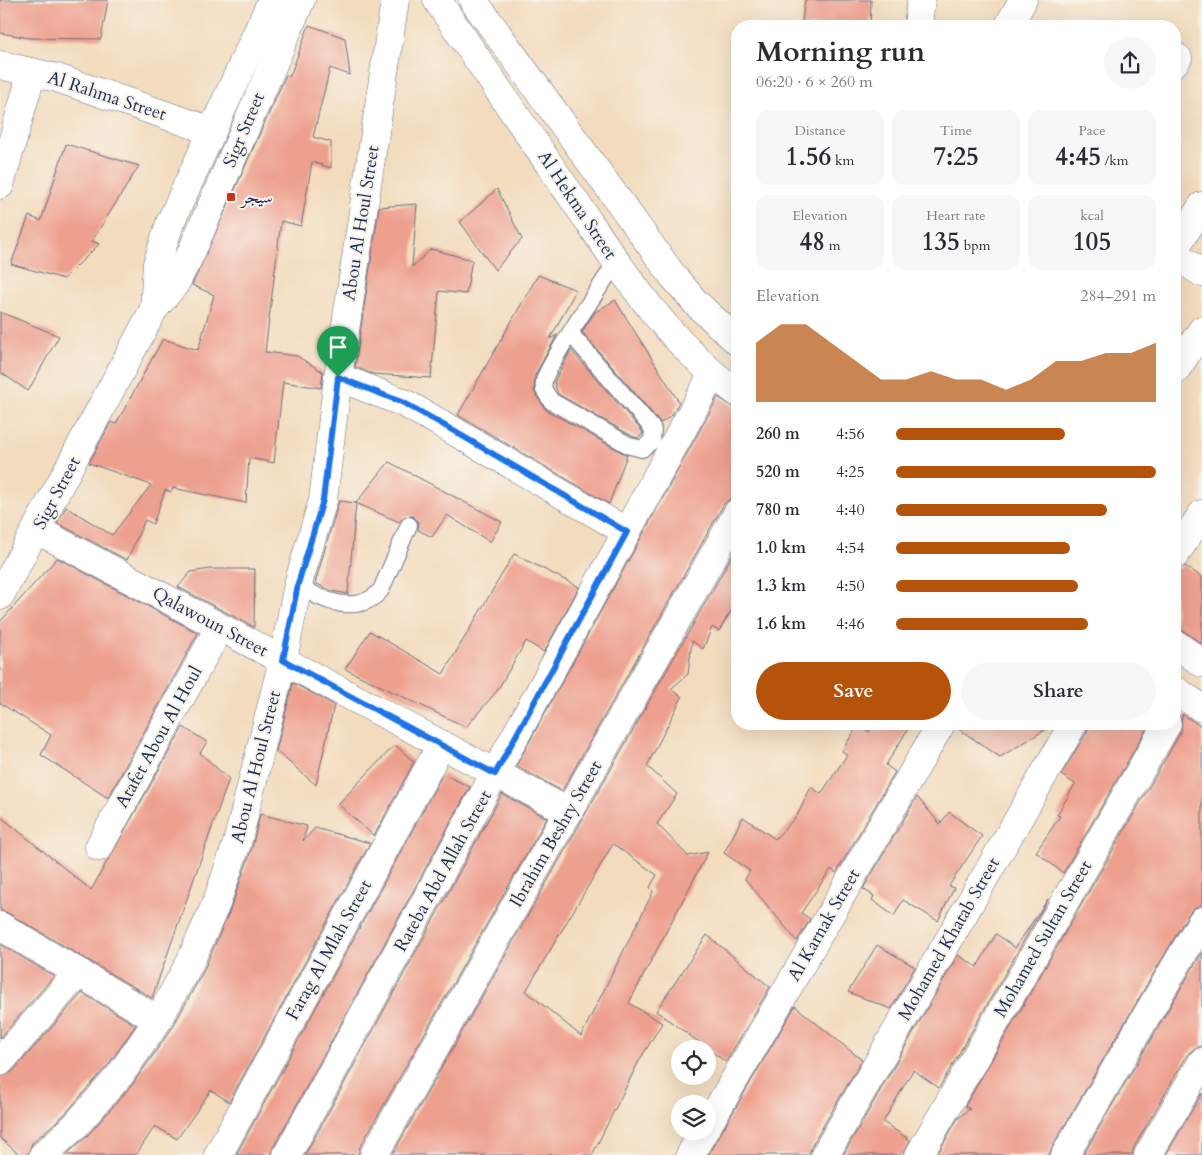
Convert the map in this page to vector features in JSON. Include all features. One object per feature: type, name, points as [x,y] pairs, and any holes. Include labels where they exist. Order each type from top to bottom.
[{"type":"street","name":"Sigr Street","points":[[154,309],[157,264],[162,244],[272,0]]},
{"type":"street","name":"Sigr Street","points":[[0,596],[154,309],[174,284],[191,253],[301,0]]},
{"type":"street","name":"Abou Al Houl Street","points":[[43,1155],[76,1125],[120,1075],[158,1020],[193,956],[216,904],[237,843],[283,660],[298,584],[323,500],[338,377],[395,0]]},
{"type":"street","name":"Al Hekma Street","points":[[437,0],[634,287],[679,343],[712,375],[731,388]]},
{"type":"street","name":"Al Hekma Street","points":[[473,0],[673,276],[696,303],[731,336]]},
{"type":"street","points":[[919,20],[921,0]]},
{"type":"street","points":[[1012,20],[1024,0]]},
{"type":"street","name":"Al Rahma Street","points":[[0,65],[57,78],[212,132]]},
{"type":"street","points":[[0,185],[32,72]]},
{"type":"street","points":[[1181,239],[1202,206]]},
{"type":"street","points":[[1181,259],[1202,273]]},
{"type":"street","points":[[1181,362],[1202,330]]},
{"type":"street","name":"Rateba Abd Allah Street","points":[[288,1155],[712,375]]},
{"type":"street","points":[[338,377],[404,403],[627,532]]},
{"type":"street","points":[[1181,546],[1202,514]]},
{"type":"street","name":"Ibrahim Beshry Street","points":[[374,1155],[731,524]]},
{"type":"street","name":"Qalawoun Street","points":[[37,530],[569,812]]},
{"type":"street","name":"Atafet Abou Al Houl","points":[[99,847],[219,628]]},
{"type":"street","points":[[1181,648],[1202,663]]},
{"type":"street","name":"Al Karnak Street","points":[[716,1111],[938,730]]},
{"type":"street","name":"Mohamed Khatab Street","points":[[825,1155],[1070,730]]},
{"type":"street","name":"Mohamed Sultan Street","points":[[919,1155],[1164,730]]},
{"type":"street","name":"Farag Al Mlah Street","points":[[218,1155],[441,745]]},
{"type":"street","points":[[1065,1155],[1202,921]]},
{"type":"street","points":[[0,926],[158,1020]]},
{"type":"street","points":[[0,1062],[79,972]]},
{"type":"street","points":[[1148,1155],[1202,1062]]},
{"type":"street","points":[[690,1155],[699,1140]]},
{"type":"lane","points":[[571,334],[653,429],[652,441],[642,449],[630,446],[551,401],[546,396],[543,382],[546,375],[571,334],[616,262]]},
{"type":"lane","points":[[298,584],[314,596],[355,606],[366,603],[381,590],[409,525]]},
{"type":"building","points":[[0,0],[108,0],[101,39],[30,38],[0,33]]},
{"type":"building","points":[[805,0],[871,0],[870,20],[802,20]]},
{"type":"building","points":[[309,25],[345,38],[350,75],[330,68],[313,137],[331,142],[331,168],[312,162],[301,226],[281,221],[265,352],[297,356],[323,372],[321,388],[283,382],[274,463],[249,458],[246,503],[173,488],[171,492],[165,490],[153,524],[145,520],[127,560],[57,523],[66,507],[112,535],[151,485],[89,463],[111,422],[116,424],[163,339],[198,350],[214,295],[192,285],[286,75],[290,76]]},
{"type":"building","points":[[66,144],[139,166],[92,241],[99,244],[64,279],[11,264],[29,216],[41,221]]},
{"type":"building","points":[[497,189],[522,239],[495,270],[460,222]]},
{"type":"building","points":[[417,204],[412,267],[431,249],[472,260],[466,294],[439,291],[431,378],[373,374],[355,367],[379,207]]},
{"type":"building","points":[[538,275],[576,290],[550,339],[557,335],[535,375],[534,392],[546,410],[627,455],[609,504],[458,415]]},
{"type":"building","points":[[615,300],[679,402],[672,415],[661,423],[582,332],[595,312]]},
{"type":"building","points":[[0,312],[59,336],[28,391],[0,372]]},
{"type":"building","points":[[571,350],[643,432],[642,435],[638,438],[634,437],[558,394],[554,382]]},
{"type":"building","points":[[718,397],[731,405],[731,499],[724,504],[562,791],[516,766]]},
{"type":"building","points":[[389,462],[502,522],[490,542],[447,515],[432,537],[418,530],[419,523],[413,516],[403,517],[399,522],[356,503]]},
{"type":"building","points":[[339,501],[356,503],[348,594],[332,591],[315,583]]},
{"type":"building","points":[[514,554],[579,587],[544,652],[526,641],[497,691],[466,727],[345,669],[370,631],[443,674]]},
{"type":"building","points":[[731,557],[731,611],[719,631],[712,627],[703,649],[692,641],[688,674],[671,689],[682,697],[647,766],[677,794],[657,824],[688,856],[708,852],[629,1003],[662,1023],[639,1061],[592,1155],[392,1155]],"holes":[[[613,844],[657,875],[650,887],[653,892],[581,1036],[526,991]]]},
{"type":"building","points":[[57,558],[198,633],[108,798],[41,755],[51,735],[0,703],[0,622]]},
{"type":"building","points":[[1185,566],[1202,577],[1202,644],[1181,630],[1181,568]]},
{"type":"building","points":[[210,569],[255,569],[254,627],[178,587],[191,572]]},
{"type":"building","points":[[293,683],[334,705],[316,785],[276,751]]},
{"type":"building","points":[[1182,714],[1202,727],[1202,905],[1194,908],[1189,913],[1049,1155],[940,1155],[938,1153],[958,1118],[970,1109],[965,1106],[1181,732]]},
{"type":"building","points":[[183,727],[207,742],[200,753],[229,779],[152,998],[0,910],[0,816],[91,890]]},
{"type":"building","points":[[855,730],[866,730],[869,732],[870,730],[907,730],[886,765],[895,772],[836,873],[831,869],[801,913],[810,919],[797,941],[745,879],[750,871],[724,853],[743,817],[775,839],[797,816],[811,787],[821,794],[847,755],[842,751]]},
{"type":"building","points":[[960,730],[1045,730],[1000,757]]},
{"type":"building","points":[[1088,730],[1146,730],[1063,873],[1036,852],[1060,816],[1057,815],[1075,784],[1061,775]]},
{"type":"building","points":[[395,745],[414,762],[374,836],[338,804]]},
{"type":"building","points":[[443,774],[470,787],[273,1148],[271,1155],[236,1155]]},
{"type":"building","points":[[502,794],[547,818],[360,1147],[358,1155],[305,1155]]},
{"type":"building","points":[[917,797],[940,824],[949,812],[982,836],[949,886],[954,888],[938,921],[903,900],[894,916],[872,900],[874,896],[863,889]]},
{"type":"building","points":[[260,814],[307,826],[303,841],[315,828],[370,843],[229,1102],[211,1090],[177,1139],[155,1126],[136,1155],[66,1155],[88,1135],[132,1085],[172,1028],[203,972],[230,910],[252,848]]},
{"type":"building","points":[[1048,899],[939,1088],[913,1070],[883,1122],[910,1140],[903,1155],[843,1155],[958,955],[977,967],[996,934],[1015,948]]},
{"type":"building","points":[[707,935],[770,987],[726,1062],[716,1055],[716,1040],[696,1040],[656,1011]]},
{"type":"building","points":[[0,944],[54,976],[0,1038]]},
{"type":"building","points":[[877,945],[915,967],[891,1009],[848,992]]},
{"type":"building","points":[[1202,952],[1202,1046],[1195,1048],[1188,1054],[1134,1147],[1132,1155],[1083,1155]]},
{"type":"building","points":[[82,993],[136,1025],[108,1065],[65,1114],[32,1143],[28,1155],[20,1155],[0,1138],[0,1077],[12,1072]]},
{"type":"building","points":[[795,1006],[862,1060],[811,1147],[809,1155],[708,1155]]},
{"type":"building","points":[[1202,1093],[1202,1155],[1166,1155]]},
{"type":"place","name":"سيجر","points":[[231,197]]},
{"type":"route","points":[[338,377],[404,403],[627,532],[495,774],[283,660],[298,584],[323,500],[338,377]]}]
